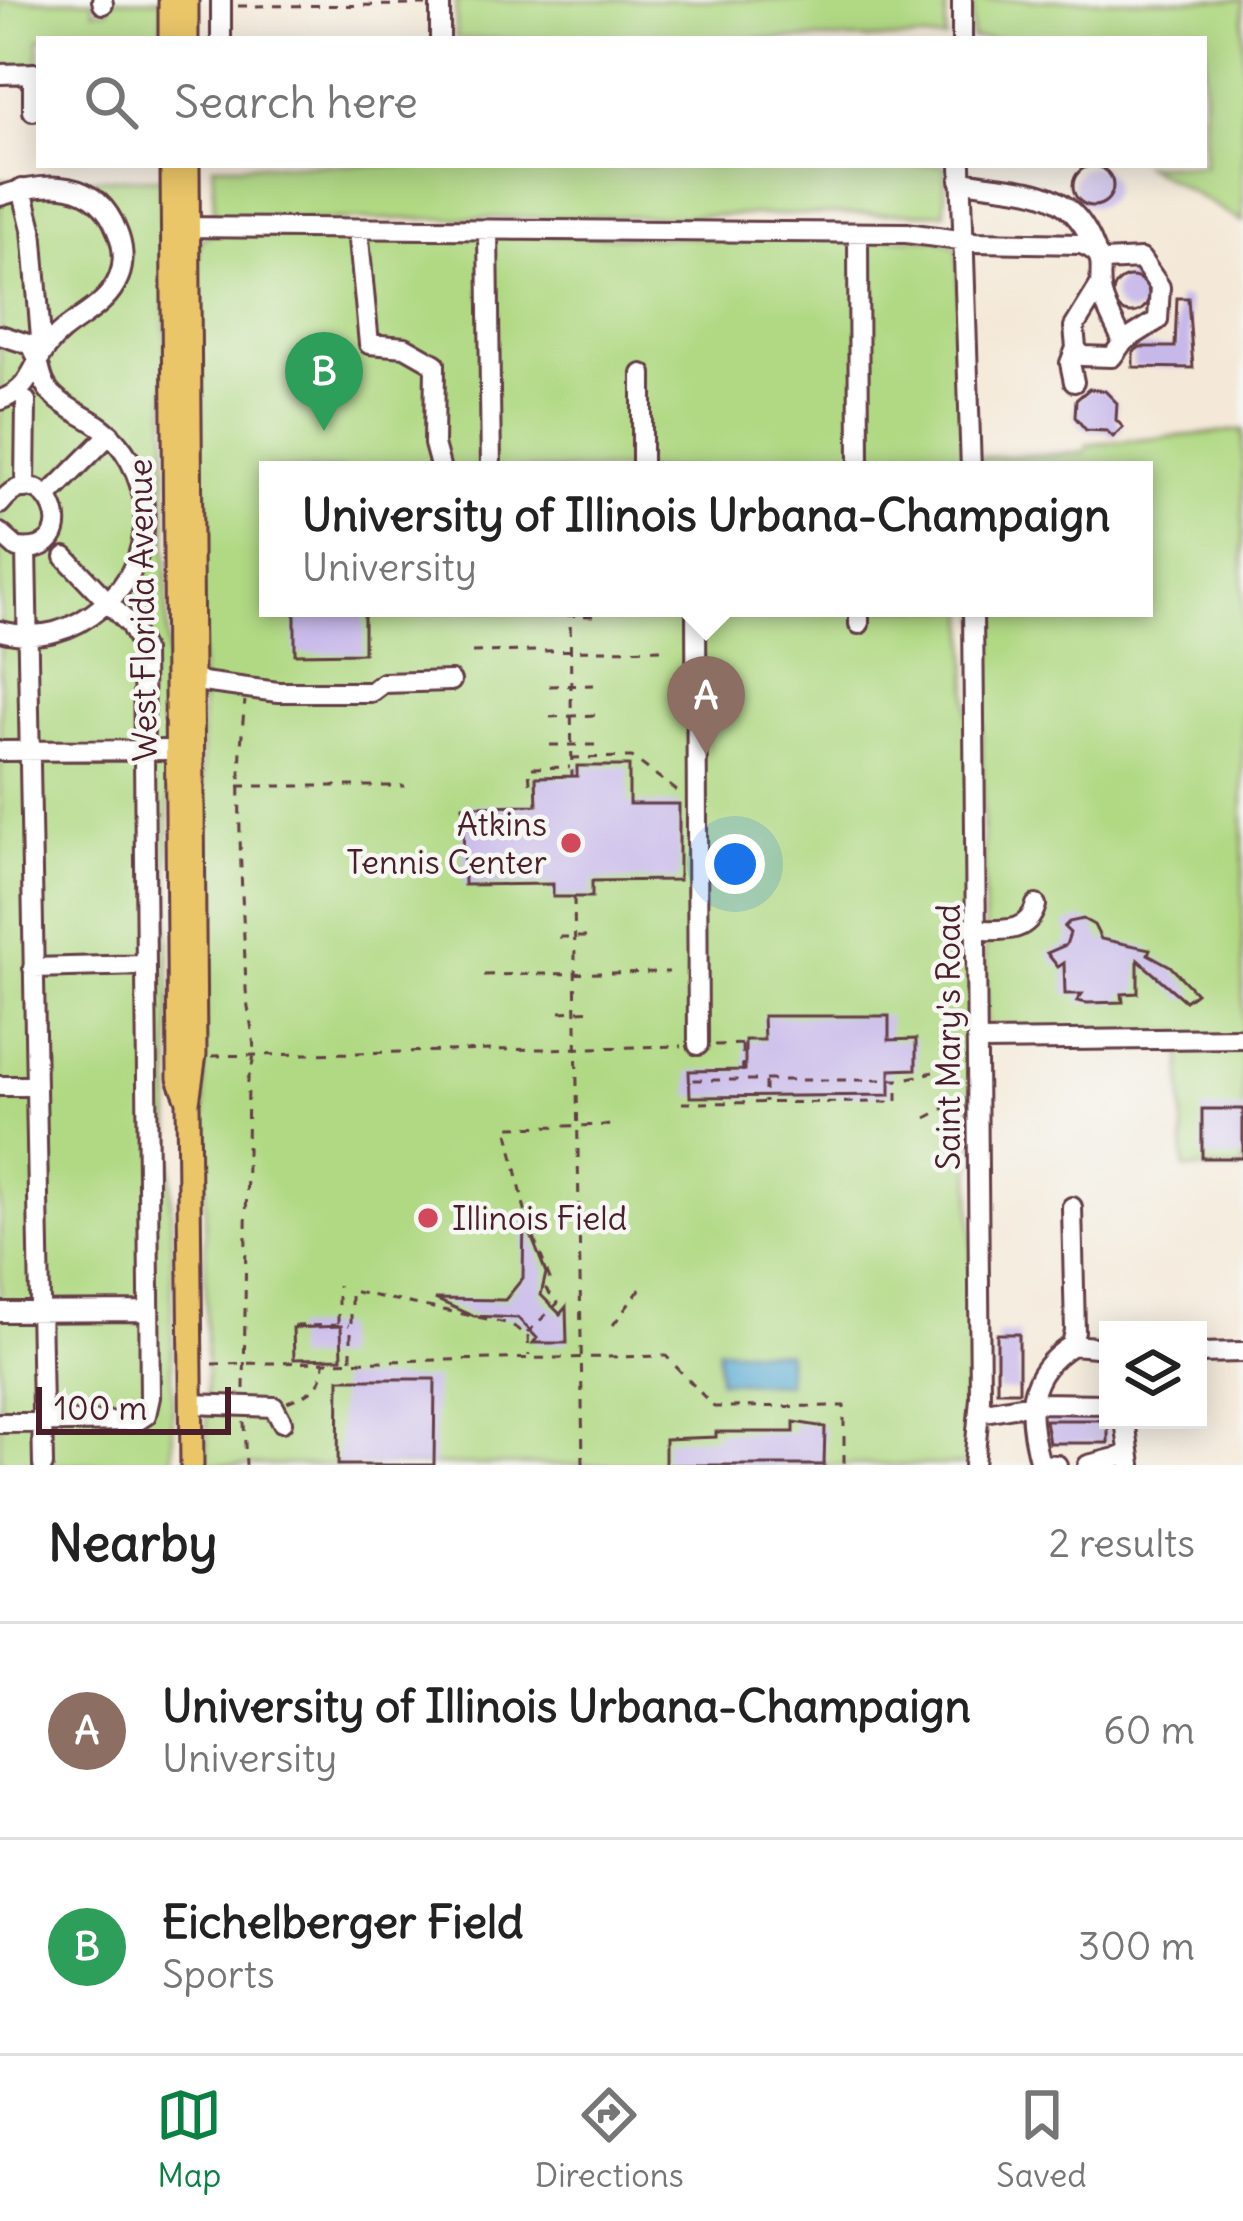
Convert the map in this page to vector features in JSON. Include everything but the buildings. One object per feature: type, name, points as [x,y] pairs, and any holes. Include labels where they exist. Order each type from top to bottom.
[{"type":"main road","points":[[170,0],[170,36]]},
{"type":"main road","points":[[187,0],[187,36]]},
{"type":"main road","name":"West Florida Avenue","points":[[172,168],[180,226],[184,679],[195,1055]]},
{"type":"main road","name":"West Florida Avenue","points":[[180,226],[188,168]]},
{"type":"main road","name":"West Florida Avenue","points":[[184,679],[176,750],[195,1055]]},
{"type":"main road","points":[[192,1465],[188,1102],[195,1055]]},
{"type":"street","points":[[962,0],[962,36]]},
{"type":"street","points":[[434,2],[440,36]]},
{"type":"street","points":[[221,36],[226,3]]},
{"type":"street","points":[[0,74],[36,74],[33,111]]},
{"type":"street","points":[[971,461],[961,173],[1028,187],[1060,202],[1084,222],[1100,255],[1100,285],[1123,342]]},
{"type":"street","points":[[0,196],[59,185],[88,194],[108,213],[120,238],[118,280],[96,309],[49,344],[24,388],[11,399]]},
{"type":"street","points":[[22,189],[32,229],[41,338]]},
{"type":"street","points":[[180,226],[858,233],[1063,242],[1100,255],[1141,259],[1160,287],[1158,320],[1123,342],[1112,358],[1082,356],[1076,348]]},
{"type":"street","points":[[358,229],[369,344],[405,347],[435,364],[434,444],[439,461]]},
{"type":"street","points":[[488,230],[490,461]]},
{"type":"street","points":[[858,233],[859,461]]},
{"type":"street","points":[[1074,382],[1070,363],[1076,348],[1074,327],[1100,285]]},
{"type":"street","points":[[8,336],[62,334]]},
{"type":"street","points":[[0,631],[29,638],[64,631],[109,601],[136,563],[146,507],[128,456],[110,434],[62,404],[46,387],[31,345],[8,336]]},
{"type":"street","points":[[642,374],[642,461]]},
{"type":"street","points":[[11,399],[62,404]]},
{"type":"street","points":[[11,399],[25,488]]},
{"type":"street","points":[[47,496],[110,434]]},
{"type":"street","points":[[2,498],[25,488],[47,496]]},
{"type":"street","points":[[2,539],[26,549],[45,543],[56,526],[47,496]]},
{"type":"street","points":[[26,549],[43,1465]]},
{"type":"street","points":[[0,1423],[123,1424],[146,1415],[143,650],[109,601],[65,556]]},
{"type":"street","points":[[696,617],[698,1045]]},
{"type":"street","name":"Saint Mary's Road","points":[[973,617],[979,1041],[979,1413],[974,1465]]},
{"type":"street","points":[[184,679],[247,687],[371,692],[383,683],[451,681]]},
{"type":"street","points":[[0,752],[176,750]]},
{"type":"street","points":[[977,930],[1015,929],[1026,924],[1036,905]]},
{"type":"street","points":[[32,968],[143,965]]},
{"type":"street","points":[[979,1041],[1243,1038]]},
{"type":"street","points":[[0,1086],[34,1086]]},
{"type":"street","points":[[1072,1207],[1072,1345]]},
{"type":"street","points":[[0,1312],[149,1311]]},
{"type":"street","points":[[1057,1465],[1040,1464],[1033,1437],[1033,1403],[1043,1366],[1072,1345],[1099,1347]]},
{"type":"street","points":[[1207,1354],[1243,1352]]},
{"type":"street","points":[[191,1404],[244,1402],[278,1414]]},
{"type":"street","points":[[979,1413],[1033,1403],[1099,1404]]},
{"type":"street","points":[[1088,1465],[1129,1460],[1126,1429]]},
{"type":"path","points":[[226,3],[434,2]]},
{"type":"path","points":[[570,617],[572,776]]},
{"type":"path","points":[[472,652],[668,649]]},
{"type":"path","points":[[549,686],[595,685]]},
{"type":"path","points":[[246,1465],[248,1079],[258,1055],[248,1017],[236,786],[247,687]]},
{"type":"path","points":[[550,717],[595,715]]},
{"type":"path","points":[[550,745],[595,745]]},
{"type":"path","points":[[572,758],[632,758],[697,806]]},
{"type":"path","points":[[530,783],[529,768],[572,767]]},
{"type":"path","points":[[236,786],[405,786]]},
{"type":"path","points":[[574,897],[583,1465]]},
{"type":"path","points":[[559,937],[593,937]]},
{"type":"path","points":[[484,975],[670,972]]},
{"type":"path","points":[[560,1012],[594,1010]]},
{"type":"path","points":[[195,1055],[744,1044],[743,1080]]},
{"type":"path","points":[[692,1080],[896,1079],[933,1072]]},
{"type":"path","points":[[682,1103],[897,1102],[896,1079]]},
{"type":"path","points":[[765,1080],[765,1102]]},
{"type":"path","points":[[926,1118],[953,1103]]},
{"type":"path","points":[[529,1358],[528,1332],[558,1303],[546,1289],[550,1279],[527,1220],[508,1126],[618,1125]]},
{"type":"path","points":[[338,1285],[338,1325]]},
{"type":"path","points":[[613,1325],[641,1288]]},
{"type":"path","points":[[351,1361],[350,1291],[436,1306],[528,1332]]},
{"type":"path","points":[[294,1326],[351,1324]]},
{"type":"path","points":[[212,1364],[666,1356],[714,1407],[844,1406],[844,1465]]},
{"type":"path","points":[[278,1414],[313,1392],[324,1378],[324,1361]]},
{"type":"green space","points":[[0,0],[93,0],[94,11],[108,10],[109,0],[162,0],[162,36],[36,36],[36,67],[0,67]]},
{"type":"green space","points":[[456,0],[946,0],[946,36],[456,36]]},
{"type":"green space","points":[[972,0],[1243,0],[1243,222],[1149,168],[1207,168],[1207,36],[972,36]]},
{"type":"green space","points":[[213,168],[945,168],[945,213],[214,221]]},
{"type":"green space","points":[[164,178],[173,1465],[0,1465],[0,180]]},
{"type":"green space","points":[[214,233],[937,239],[957,247],[965,461],[259,461],[259,617],[967,617],[973,1411],[967,1465],[207,1465],[201,239]]},
{"type":"green space","points":[[1243,430],[1243,1169],[1184,1169],[1181,1032],[995,1036],[986,1022],[980,617],[1153,617],[1153,461],[979,458],[1085,453],[1087,445]]},
{"type":"water","points":[[718,1349],[787,1352],[787,1384],[719,1381]]},
{"type":"place","name":"Eichelberger Field","points":[[324,431]]},
{"type":"place","name":"University of Illinois Urbana-Champaign","points":[[706,755]]},
{"type":"place","name":"Atkins Tennis Center","points":[[571,843]]},
{"type":"place","name":"Illinois Field","points":[[428,1218]]}]
